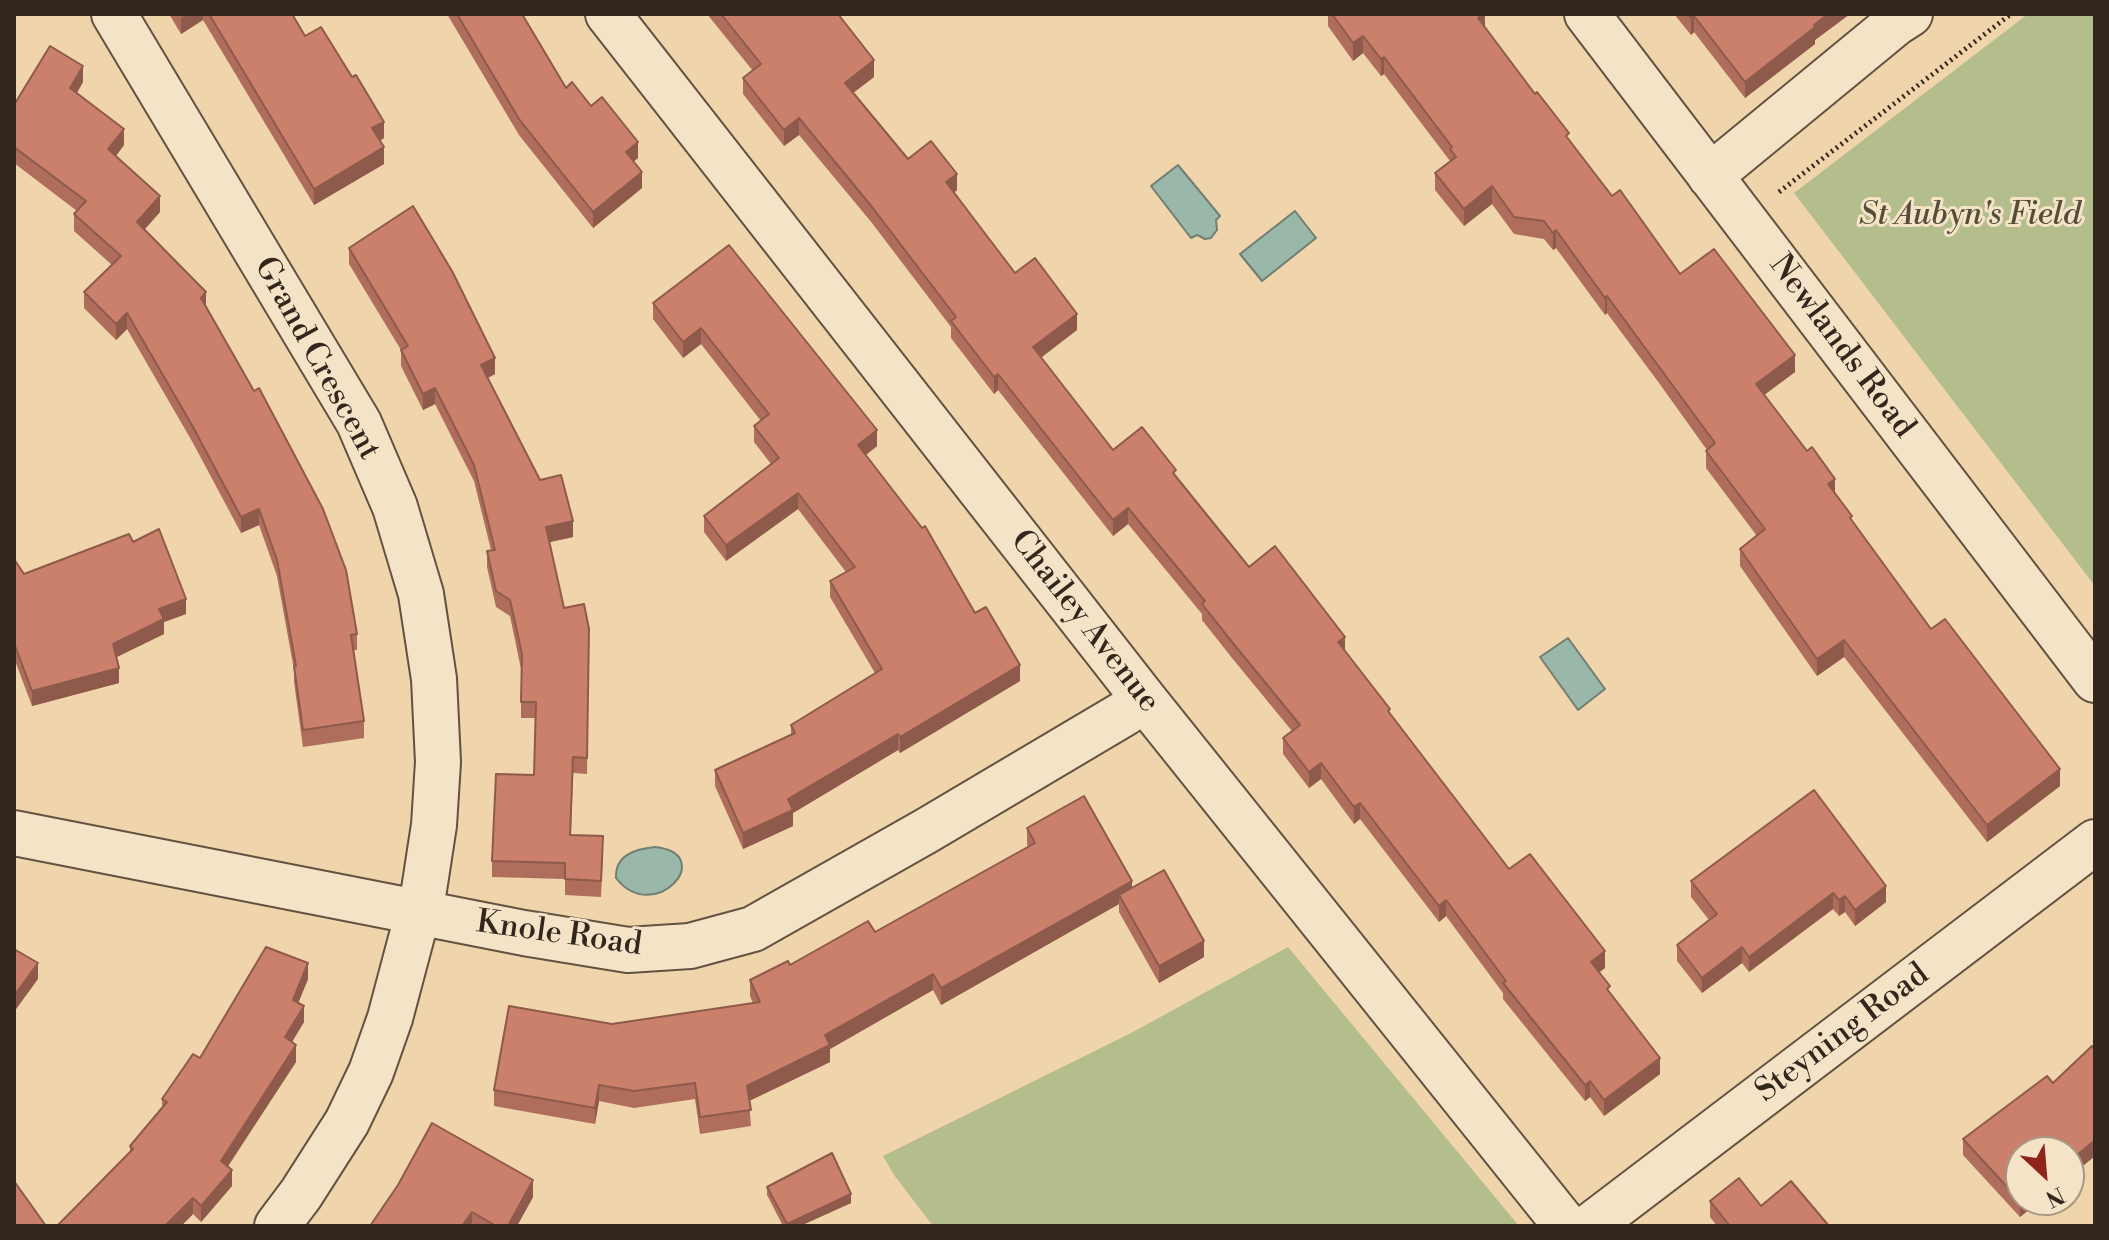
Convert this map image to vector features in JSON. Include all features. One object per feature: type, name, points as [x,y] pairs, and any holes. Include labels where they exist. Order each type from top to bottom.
[{"type":"street","name":"Grand Crescent","points":[[114,14],[359,423],[395,507],[421,594],[434,679],[438,741],[434,825],[424,890],[390,1018],[371,1072],[347,1122],[277,1226]]},
{"type":"street","name":"Chailey Avenue","points":[[608,14],[1144,699],[1566,1226]]},
{"type":"street","name":"Newlands Road","points":[[1587,14],[2095,680]]},
{"type":"street","points":[[1710,176],[1910,14]]},
{"type":"street","name":"Knole Road","points":[[14,833],[524,933],[628,950],[690,946],[722,939],[766,922],[939,823],[1144,699]]},
{"type":"street","name":"Steyning Road","points":[[1590,1226],[2095,842]]},
{"type":"path","points":[[1744,219],[2011,14]]},
{"type":"green space","name":"St Aubyn's Field","points":[[2028,14],[2095,14],[2095,586],[1794,193]]},
{"type":"green space","points":[[1288,947],[1519,1226],[933,1226],[883,1156],[1133,1032]]},
{"type":"shaded area","points":[[1178,165],[1220,216],[1216,220],[1217,230],[1211,238],[1197,235],[1191,238],[1151,186]]},
{"type":"shaded area","points":[[1295,211],[1316,238],[1262,281],[1240,254]]},
{"type":"shaded area","points":[[1568,638],[1605,689],[1578,710],[1540,657]]},
{"type":"shaded area","points":[[655,847],[673,852],[681,862],[681,873],[674,884],[662,892],[647,895],[631,891],[616,878],[619,864],[640,849]]},
{"type":"building","points":[[209,14],[292,14],[305,36],[321,27],[352,77],[356,75],[384,122],[372,128],[384,147],[314,189]]},
{"type":"building","points":[[457,14],[522,14],[566,88],[572,82],[591,106],[602,97],[638,142],[626,152],[642,172],[593,212],[519,119]]},
{"type":"building","points":[[721,14],[838,14],[874,60],[845,83],[908,159],[931,141],[957,174],[946,182],[1015,273],[1035,258],[1077,314],[1033,347],[1113,450],[1142,427],[1176,470],[1173,473],[1249,567],[1275,546],[1345,637],[1338,642],[1509,869],[1530,854],[1605,951],[1591,962],[1610,986],[1607,989],[1660,1058],[1604,1100],[1590,1081],[1585,1085],[1503,983],[1506,981],[1446,900],[1439,906],[1360,803],[1354,807],[1321,763],[1309,772],[1283,738],[1300,725],[1202,604],[1205,601],[1128,508],[1113,520],[998,374],[994,377],[951,321],[956,317],[799,118],[784,130],[743,78],[761,64]]},
{"type":"building","points":[[1332,14],[1484,14],[1478,18],[1535,94],[1537,92],[1569,133],[1566,136],[1612,196],[1620,190],[1680,274],[1714,249],[1795,355],[1756,384],[1807,451],[1812,447],[1835,479],[1828,484],[1931,629],[1945,619],[2060,769],[1987,825],[1844,640],[1817,659],[1740,549],[1765,529],[1706,451],[1715,443],[1607,296],[1605,298],[1556,230],[1553,233],[1544,221],[1514,217],[1492,186],[1464,209],[1435,173],[1456,157],[1450,149],[1452,147],[1384,57],[1381,59],[1363,36],[1353,43]]},
{"type":"building","points":[[1688,14],[1828,14],[1745,82],[1694,16],[1691,18]]},
{"type":"building","points":[[50,46],[83,66],[70,88],[124,129],[108,149],[160,196],[137,222],[206,292],[201,298],[254,391],[259,388],[323,509],[346,570],[357,634],[351,635],[364,721],[303,730],[296,666],[277,560],[259,509],[241,517],[127,313],[116,324],[84,292],[121,256],[74,214],[86,201],[14,147],[14,105]]},
{"type":"building","points":[[413,206],[452,271],[495,358],[481,365],[540,480],[561,475],[573,521],[546,527],[564,608],[584,604],[589,629],[587,758],[573,757],[570,835],[603,836],[601,881],[565,879],[565,863],[492,861],[496,774],[534,775],[536,702],[521,702],[522,654],[510,600],[496,591],[487,551],[495,550],[474,465],[435,388],[423,394],[401,350],[408,346],[349,248]]},
{"type":"building","points":[[729,245],[877,430],[858,445],[922,528],[925,526],[975,613],[986,607],[1020,665],[788,799],[793,810],[743,833],[715,770],[795,733],[791,725],[882,669],[830,581],[855,567],[798,493],[726,545],[704,516],[779,458],[754,426],[769,414],[701,328],[683,342],[653,303]]},
{"type":"building","points":[[159,529],[186,599],[159,609],[164,619],[113,644],[119,668],[32,691],[14,643],[14,559],[24,574],[129,534],[133,542]]},
{"type":"building","points":[[1814,790],[1886,886],[1855,910],[1845,896],[1839,900],[1833,893],[1749,957],[1742,947],[1702,978],[1677,945],[1717,914],[1691,881]]},
{"type":"building","points":[[1084,796],[1132,881],[941,988],[933,974],[825,1035],[830,1045],[747,1086],[751,1110],[700,1117],[695,1083],[634,1091],[599,1085],[595,1108],[494,1090],[509,1006],[612,1024],[760,1002],[750,980],[788,961],[790,965],[868,921],[875,932],[1035,843],[1027,828]]},
{"type":"building","points":[[1164,870],[1204,941],[1159,966],[1119,895]]},
{"type":"building","points":[[266,947],[308,963],[293,1000],[304,1006],[285,1037],[296,1045],[221,1161],[232,1170],[201,1206],[193,1198],[165,1226],[57,1226],[133,1149],[130,1146],[167,1102],[162,1099],[193,1054],[200,1058]]},
{"type":"building","points":[[14,949],[38,963],[14,996]]},
{"type":"building","points":[[2092,1046],[2095,1050],[2095,1140],[2085,1148],[2085,1136],[2005,1136],[2005,1185],[1963,1139],[2047,1076],[2053,1083]]},
{"type":"building","points":[[432,1123],[533,1180],[508,1226],[496,1226],[472,1212],[462,1226],[370,1226],[398,1185]]},
{"type":"building","points":[[832,1153],[851,1194],[787,1224],[767,1187]]},
{"type":"building","points":[[1739,1178],[1761,1206],[1791,1181],[1829,1226],[1730,1226],[1710,1201]]},
{"type":"building","points":[[14,1181],[46,1226],[14,1226]]}]
